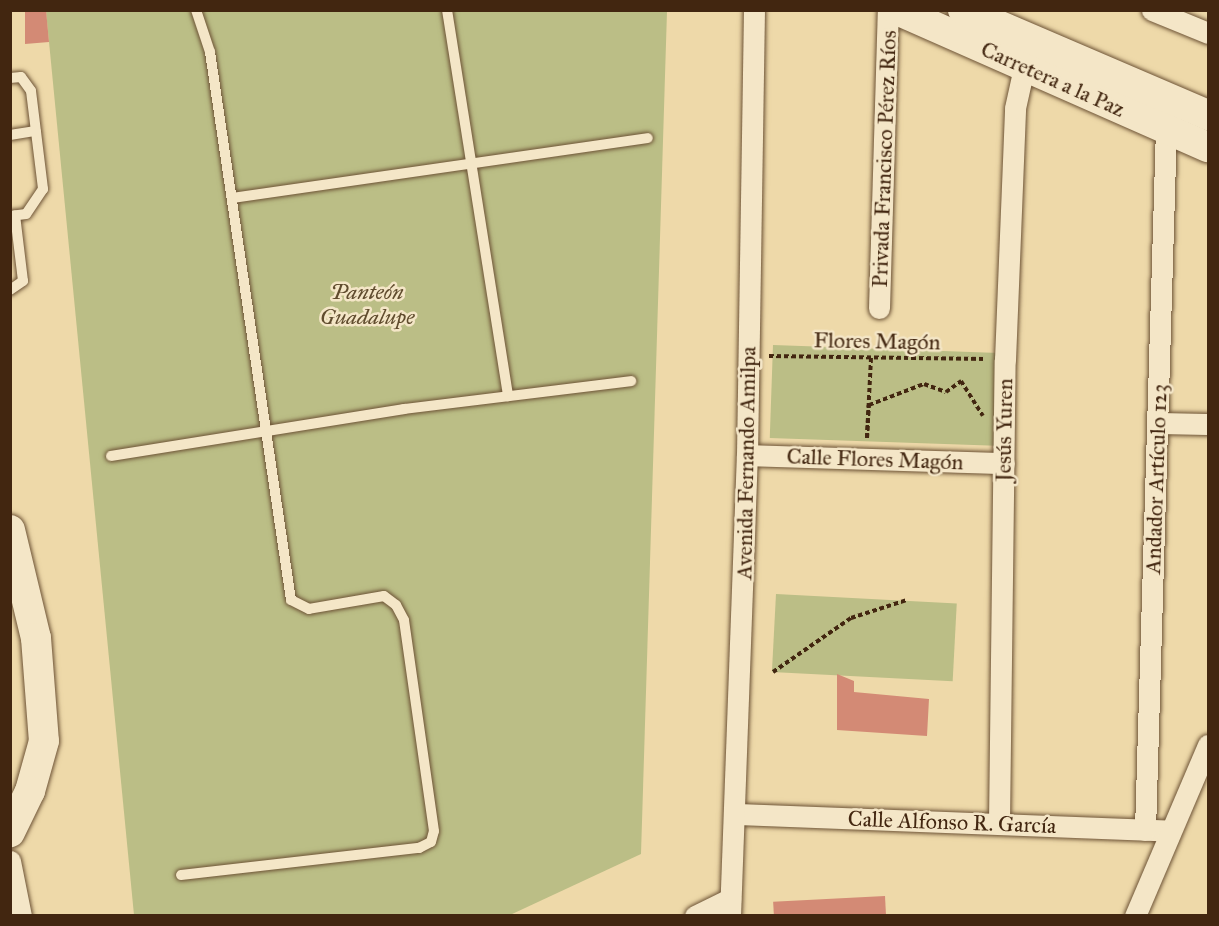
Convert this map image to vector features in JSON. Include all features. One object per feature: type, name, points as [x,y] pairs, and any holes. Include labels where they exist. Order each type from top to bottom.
[{"type":"main road","name":"Carretera a la Paz","points":[[897,10],[1209,115]]},
{"type":"main road","name":"Carretera a la Paz","points":[[963,10],[1027,52],[1166,128],[1209,147]]},
{"type":"main road","points":[[10,530],[36,638],[44,741],[30,791],[10,832]]},
{"type":"street","name":"Avenida Fernando Amilpa","points":[[730,907],[747,455],[754,10]]},
{"type":"street","name":"Privada Francisco Pérez Ríos","points":[[879,308],[888,10]]},
{"type":"street","points":[[1159,12],[1209,33]]},
{"type":"street","name":"Jesús Yuren","points":[[999,823],[1005,360],[1015,108],[1027,52]]},
{"type":"street","name":"Andador Artículo 123","points":[[1145,830],[1166,128]]},
{"type":"street","points":[[1158,423],[1209,424]]},
{"type":"street","name":"Calle Flores Magón","points":[[747,455],[1004,457]]},
{"type":"street","points":[[1135,915],[1169,831],[1209,745]]},
{"type":"street","name":"Calle Alfonso R. García","points":[[735,814],[1169,831]]},
{"type":"street","points":[[10,861],[21,915]]},
{"type":"street","points":[[695,915],[730,907]]},
{"type":"lane","points":[[181,875],[419,848],[431,842],[434,831],[404,620],[384,597],[309,609],[291,600],[210,52],[196,10]]},
{"type":"lane","points":[[447,10],[508,396]]},
{"type":"lane","points":[[10,78],[28,83],[43,189],[37,205],[13,215],[23,281],[10,290]]},
{"type":"lane","points":[[10,135],[36,131]]},
{"type":"lane","points":[[232,198],[648,138]]},
{"type":"lane","points":[[111,456],[508,396],[631,381]]},
{"type":"path","name":"Flores Magón","points":[[748,356],[1005,360]]},
{"type":"path","points":[[871,358],[867,438],[869,405],[924,384],[946,392],[961,381],[1004,457]]},
{"type":"path","points":[[773,672],[851,618],[907,600]]},
{"type":"green space","name":"Panteón Guadalupe","points":[[46,11],[667,11],[641,854],[510,915],[134,915]]},
{"type":"green space","points":[[773,345],[999,353],[996,446],[770,438]]},
{"type":"green space","points":[[776,594],[957,603],[953,681],[772,672]]},
{"type":"building","points":[[25,10],[46,10],[49,42],[25,44]]},
{"type":"building","points":[[837,674],[854,681],[854,692],[929,699],[927,736],[837,730]]},
{"type":"building","points":[[885,896],[886,916],[774,916],[773,902]]}]
